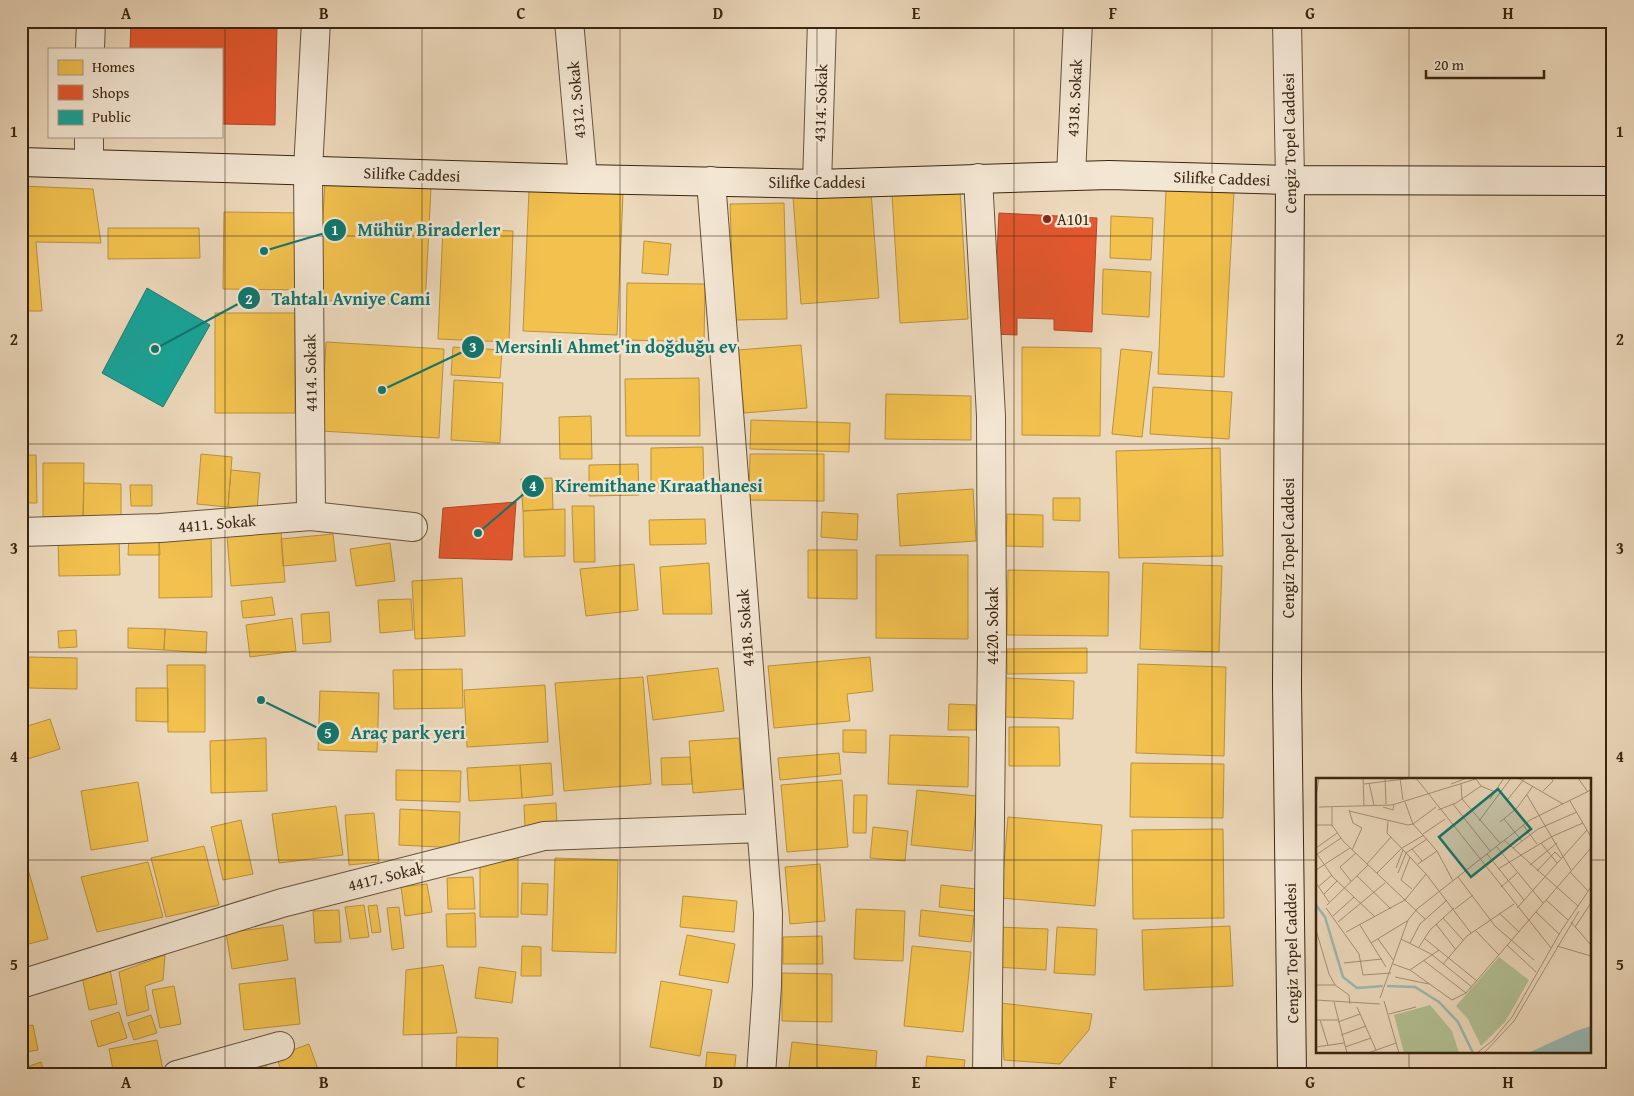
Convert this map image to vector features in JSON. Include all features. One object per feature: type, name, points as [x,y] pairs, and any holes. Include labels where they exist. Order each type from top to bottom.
[{"type":"street","points":[[90,48],[91,21]]},
{"type":"street","name":"4414. Sokak","points":[[312,516],[308,170],[316,21]]},
{"type":"street","name":"4312. Sokak","points":[[569,21],[583,179]]},
{"type":"street","name":"4314. Sokak","points":[[817,184],[822,21]]},
{"type":"street","name":"4318. Sokak","points":[[1071,176],[1078,21]]},
{"type":"street","name":"Cengiz Topel Caddesi","points":[[1287,21],[1290,180],[1287,685],[1292,1075]]},
{"type":"street","points":[[89,138],[89,164]]},
{"type":"street","name":"Silifke Caddesi","points":[[21,162],[817,184],[1071,176],[1290,180],[1613,182]]},
{"type":"street","name":"4420. Sokak","points":[[978,178],[991,425],[992,657],[987,1075]]},
{"type":"street","name":"4418. Sokak","points":[[711,181],[768,913],[767,986],[761,1075]]},
{"type":"street","name":"4411. Sokak","points":[[21,532],[160,528],[312,516],[413,527]]},
{"type":"street","name":"4417. Sokak","points":[[21,984],[282,903],[544,836],[761,828]]},
{"type":"street","points":[[178,1075],[280,1046]]},
{"type":"building: Homes","points":[[325,182],[431,188],[425,306],[318,300]]},
{"type":"building: Homes","points":[[21,186],[93,189],[101,243],[36,242],[42,311],[21,311]]},
{"type":"building: Homes","points":[[1166,189],[1234,192],[1224,377],[1158,374]]},
{"type":"building: Homes","points":[[529,190],[623,194],[617,335],[523,331]]},
{"type":"building: Homes","points":[[960,191],[968,319],[900,323],[892,195]]},
{"type":"building: Homes","points":[[871,192],[879,298],[801,304],[793,197]]},
{"type":"building: Homes","points":[[784,203],[787,319],[734,320],[730,204]]},
{"type":"building: Homes","points":[[224,212],[305,213],[304,290],[223,289]]},
{"type":"building: Homes","points":[[1111,216],[1153,218],[1151,260],[1110,258]]},
{"type":"building: Homes","points":[[108,228],[199,228],[200,258],[108,259]]},
{"type":"building: Homes","points":[[443,228],[513,231],[509,342],[438,339]]},
{"type":"building: Homes","points":[[644,241],[671,244],[668,275],[642,273]]},
{"type":"building: Homes","points":[[1103,269],[1151,272],[1149,317],[1102,314]]},
{"type":"building: Homes","points":[[627,283],[705,284],[704,342],[626,340]]},
{"type":"building: Homes","points":[[215,313],[295,313],[295,413],[215,413]]},
{"type":"building: Homes","points":[[326,342],[444,349],[439,438],[321,431]]},
{"type":"building: Homes","points":[[801,345],[807,408],[744,413],[738,350]]},
{"type":"building: Homes","points":[[453,347],[502,350],[500,378],[451,375]]},
{"type":"building: Homes","points":[[1022,347],[1101,348],[1100,436],[1022,435]]},
{"type":"building: Homes","points":[[1121,349],[1152,352],[1142,437],[1112,434]]},
{"type":"building: Homes","points":[[699,378],[700,436],[626,436],[625,379]]},
{"type":"building: Homes","points":[[454,380],[503,383],[500,443],[451,440]]},
{"type":"building: Homes","points":[[1153,387],[1232,392],[1229,439],[1150,434]]},
{"type":"building: Homes","points":[[886,394],[971,396],[971,440],[885,439]]},
{"type":"building: Homes","points":[[591,416],[592,459],[560,459],[559,417]]},
{"type":"building: Homes","points":[[751,420],[850,423],[849,452],[750,449]]},
{"type":"building: Homes","points":[[703,447],[704,491],[651,492],[651,448]]},
{"type":"building: Homes","points":[[1220,448],[1223,556],[1119,558],[1116,451]]},
{"type":"building: Homes","points":[[201,454],[232,457],[228,507],[197,504]]},
{"type":"building: Homes","points":[[750,454],[824,454],[824,501],[749,500]]},
{"type":"building: Homes","points":[[21,455],[36,455],[37,503],[21,503]]},
{"type":"building: Homes","points":[[43,463],[84,463],[83,517],[43,517]]},
{"type":"building: Homes","points":[[638,464],[639,495],[589,496],[589,465]]},
{"type":"building: Homes","points":[[231,470],[260,473],[257,510],[228,507]]},
{"type":"building: Homes","points":[[552,478],[553,509],[523,511],[521,479]]},
{"type":"building: Homes","points":[[84,483],[121,484],[121,517],[83,517]]},
{"type":"building: Homes","points":[[130,485],[152,485],[152,506],[131,506]]},
{"type":"building: Homes","points":[[973,489],[976,541],[900,546],[897,494]]},
{"type":"building: Homes","points":[[1053,498],[1080,498],[1080,521],[1053,520]]},
{"type":"building: Homes","points":[[572,506],[594,506],[595,562],[574,562]]},
{"type":"building: Homes","points":[[565,509],[565,556],[524,557],[523,511]]},
{"type":"building: Homes","points":[[822,512],[858,514],[857,540],[821,537]]},
{"type":"building: Homes","points":[[1007,514],[1043,515],[1043,547],[1006,546]]},
{"type":"building: Homes","points":[[705,519],[706,544],[650,545],[649,520]]},
{"type":"building: Homes","points":[[281,532],[285,582],[231,586],[227,536]]},
{"type":"building: Homes","points":[[211,533],[212,597],[159,598],[159,535]]},
{"type":"building: Homes","points":[[129,534],[159,535],[160,555],[128,555]]},
{"type":"building: Homes","points":[[333,534],[336,561],[283,566],[281,539]]},
{"type":"building: Homes","points":[[119,537],[120,575],[59,576],[58,539]]},
{"type":"building: Homes","points":[[390,543],[395,581],[356,586],[350,549]]},
{"type":"building: Homes","points":[[808,550],[857,550],[857,599],[808,598]]},
{"type":"building: Homes","points":[[876,555],[968,555],[968,639],[876,638]]},
{"type":"building: Homes","points":[[709,563],[712,614],[663,614],[660,567]]},
{"type":"building: Homes","points":[[1143,563],[1222,566],[1219,652],[1140,649]]},
{"type":"building: Homes","points":[[634,564],[638,610],[586,616],[580,569]]},
{"type":"building: Homes","points":[[1008,570],[1109,572],[1108,636],[1007,635]]},
{"type":"building: Homes","points":[[462,578],[465,636],[415,639],[412,581]]},
{"type":"building: Homes","points":[[272,597],[275,615],[243,618],[241,601]]},
{"type":"building: Homes","points":[[411,599],[413,630],[380,633],[378,600]]},
{"type":"building: Homes","points":[[329,612],[331,642],[303,644],[301,614]]},
{"type":"building: Homes","points":[[292,618],[296,651],[250,657],[246,625]]},
{"type":"building: Homes","points":[[128,628],[165,629],[164,650],[128,648]]},
{"type":"building: Homes","points":[[165,629],[207,632],[206,653],[164,650]]},
{"type":"building: Homes","points":[[76,630],[77,647],[59,648],[58,631]]},
{"type":"building: Homes","points":[[1087,648],[1087,673],[1007,674],[1007,649]]},
{"type":"building: Homes","points":[[29,657],[77,658],[77,689],[29,688]]},
{"type":"building: Homes","points":[[870,657],[873,691],[847,694],[850,721],[774,728],[768,666]]},
{"type":"building: Homes","points":[[1138,664],[1226,667],[1224,756],[1136,753]]},
{"type":"building: Homes","points":[[167,665],[205,665],[205,732],[168,732]]},
{"type":"building: Homes","points":[[718,668],[724,711],[653,720],[647,676]]},
{"type":"building: Homes","points":[[462,669],[463,708],[394,709],[393,670]]},
{"type":"building: Homes","points":[[643,677],[651,784],[564,791],[555,683]]},
{"type":"building: Homes","points":[[1005,678],[1074,681],[1073,719],[1003,717]]},
{"type":"building: Homes","points":[[545,685],[548,742],[467,747],[464,690]]},
{"type":"building: Homes","points":[[136,688],[168,688],[168,722],[136,721]]},
{"type":"building: Homes","points":[[320,691],[379,693],[377,752],[318,750]]},
{"type":"building: Homes","points":[[949,704],[976,705],[976,730],[948,730]]},
{"type":"building: Homes","points":[[50,719],[60,749],[21,761],[21,728]]},
{"type":"building: Homes","points":[[1009,727],[1059,727],[1060,766],[1009,766]]},
{"type":"building: Homes","points":[[843,730],[866,730],[866,753],[843,752]]},
{"type":"building: Homes","points":[[890,735],[969,737],[968,787],[888,784]]},
{"type":"building: Homes","points":[[266,738],[267,791],[211,793],[210,741]]},
{"type":"building: Homes","points":[[739,738],[743,789],[693,793],[689,741]]},
{"type":"building: Homes","points":[[839,753],[841,774],[780,780],[778,758]]},
{"type":"building: Homes","points":[[690,757],[692,784],[662,785],[661,758]]},
{"type":"building: Homes","points":[[551,763],[553,795],[522,798],[520,765]]},
{"type":"building: Homes","points":[[1131,763],[1224,764],[1223,818],[1130,817]]},
{"type":"building: Homes","points":[[520,765],[522,798],[469,801],[467,768]]},
{"type":"building: Homes","points":[[396,770],[461,771],[460,802],[396,800]]},
{"type":"building: Homes","points":[[842,780],[848,847],[787,852],[781,785]]},
{"type":"building: Homes","points":[[138,782],[148,841],[91,850],[81,791]]},
{"type":"building: Homes","points":[[917,790],[977,796],[972,851],[911,845]]},
{"type":"building: Homes","points":[[854,795],[867,795],[866,833],[853,833]]},
{"type":"building: Homes","points":[[556,803],[557,827],[525,829],[524,805]]},
{"type":"building: Homes","points":[[336,806],[343,855],[279,863],[272,814]]},
{"type":"building: Homes","points":[[400,809],[460,812],[459,848],[399,845]]},
{"type":"building: Homes","points":[[374,813],[379,862],[349,865],[345,815]]},
{"type":"building: Homes","points":[[1008,817],[1102,825],[1095,906],[1001,898]]},
{"type":"building: Homes","points":[[241,820],[253,874],[223,880],[211,827]]},
{"type":"building: Homes","points":[[873,827],[908,831],[905,861],[870,858]]},
{"type":"building: Homes","points":[[1223,829],[1224,918],[1133,919],[1132,830]]},
{"type":"building: Homes","points":[[204,846],[219,905],[166,917],[151,858]]},
{"type":"building: Homes","points":[[480,857],[518,857],[518,917],[480,917]]},
{"type":"building: Homes","points":[[555,858],[618,860],[616,953],[552,951]]},
{"type":"building: Homes","points":[[148,862],[163,917],[97,932],[81,877]]},
{"type":"building: Homes","points":[[820,864],[825,921],[790,924],[785,867]]},
{"type":"building: Homes","points":[[28,869],[48,939],[21,946],[21,870]]},
{"type":"building: Homes","points":[[473,877],[475,909],[448,909],[447,878]]},
{"type":"building: Homes","points":[[522,883],[548,884],[547,915],[521,914]]},
{"type":"building: Homes","points":[[427,884],[432,912],[405,916],[401,887]]},
{"type":"building: Homes","points":[[941,885],[976,889],[974,911],[939,907]]},
{"type":"building: Homes","points":[[683,896],[737,901],[734,932],[680,927]]},
{"type":"building: Homes","points":[[364,905],[369,937],[350,939],[345,907]]},
{"type":"building: Homes","points":[[377,905],[381,932],[372,933],[368,906]]},
{"type":"building: Homes","points":[[399,907],[404,948],[392,950],[387,908]]},
{"type":"building: Homes","points":[[856,909],[905,911],[903,961],[854,959]]},
{"type":"building: Homes","points":[[339,910],[341,942],[315,943],[313,911]]},
{"type":"building: Homes","points":[[921,910],[974,916],[971,942],[919,936]]},
{"type":"building: Homes","points":[[475,913],[476,947],[447,947],[446,914]]},
{"type":"building: Homes","points":[[283,925],[288,960],[232,969],[226,933]]},
{"type":"building: Homes","points":[[1230,926],[1233,986],[1144,990],[1142,930]]},
{"type":"building: Homes","points":[[996,927],[1048,929],[1046,970],[995,967]]},
{"type":"building: Homes","points":[[1057,927],[1097,929],[1095,975],[1054,973]]},
{"type":"building: Homes","points":[[687,935],[735,944],[728,983],[679,975]]},
{"type":"building: Homes","points":[[822,936],[823,964],[783,964],[783,937]]},
{"type":"building: Homes","points":[[522,946],[541,947],[541,976],[521,976]]},
{"type":"building: Homes","points":[[912,946],[971,952],[963,1032],[904,1026]]},
{"type":"building: Homes","points":[[165,955],[163,980],[145,986],[149,1010],[127,1016],[119,972]]},
{"type":"building: Homes","points":[[109,965],[117,1004],[89,1010],[81,972]]},
{"type":"building: Homes","points":[[443,965],[457,1033],[403,1035],[406,970]]},
{"type":"building: Homes","points":[[479,967],[516,972],[512,1003],[475,998]]},
{"type":"building: Homes","points":[[782,973],[832,974],[832,1022],[782,1021]]},
{"type":"building: Homes","points":[[295,978],[300,1024],[244,1030],[239,984]]},
{"type":"building: Homes","points":[[661,981],[712,990],[700,1056],[650,1047]]},
{"type":"building: Homes","points":[[174,986],[181,1024],[160,1028],[152,990]]},
{"type":"building: Homes","points":[[1001,1003],[1092,1014],[1089,1030],[1060,1064],[1004,1060]]},
{"type":"building: Homes","points":[[119,1012],[127,1038],[98,1047],[91,1021]]},
{"type":"building: Homes","points":[[151,1015],[157,1033],[134,1040],[128,1023]]},
{"type":"building: Homes","points":[[33,1025],[38,1050],[21,1053],[21,1027]]},
{"type":"building: Homes","points":[[457,1037],[498,1038],[497,1075],[456,1075]]},
{"type":"building: Homes","points":[[157,1040],[163,1070],[137,1075],[114,1075],[109,1049]]},
{"type":"building: Homes","points":[[792,1042],[877,1051],[875,1075],[788,1075]]},
{"type":"building: Homes","points":[[309,1044],[320,1075],[283,1075],[276,1056]]},
{"type":"building: Homes","points":[[707,1052],[736,1055],[734,1075],[705,1075]]},
{"type":"building: Homes","points":[[927,1056],[965,1060],[963,1075],[925,1075]]},
{"type":"building: Homes","points":[[41,1062],[45,1075],[21,1075],[21,1069]]},
{"type":"building: Homes","points":[[265,1064],[270,1075],[241,1075]]},
{"type":"building: Homes","points":[[1007,1070],[1104,1075],[1007,1075]]},
{"type":"building: Shops","points":[[131,21],[277,23],[275,125],[222,124],[222,48],[130,48]]},
{"type":"building: Shops","points":[[999,213],[1097,218],[1092,332],[1054,330],[1054,319],[1017,318],[1017,335],[993,334]]},
{"type":"building: Shops","points":[[516,502],[512,560],[439,558],[443,508]]},
{"type":"building: Public","points":[[147,288],[210,325],[163,407],[102,373]]},
{"type":"place","name":"A101","points":[[1047,219]]},
{"type":"place","name":"Mühür Biraderler","points":[[264,251]]},
{"type":"place","name":"Tahtalı Avniye Cami","points":[[155,349]]},
{"type":"place","name":"Mersinli Ahmet'in doğduğu ev","points":[[382,390]]},
{"type":"place","name":"Kiremithane Kıraathanesi","points":[[478,533]]},
{"type":"place","name":"Araç park yeri","points":[[261,700]]}]
